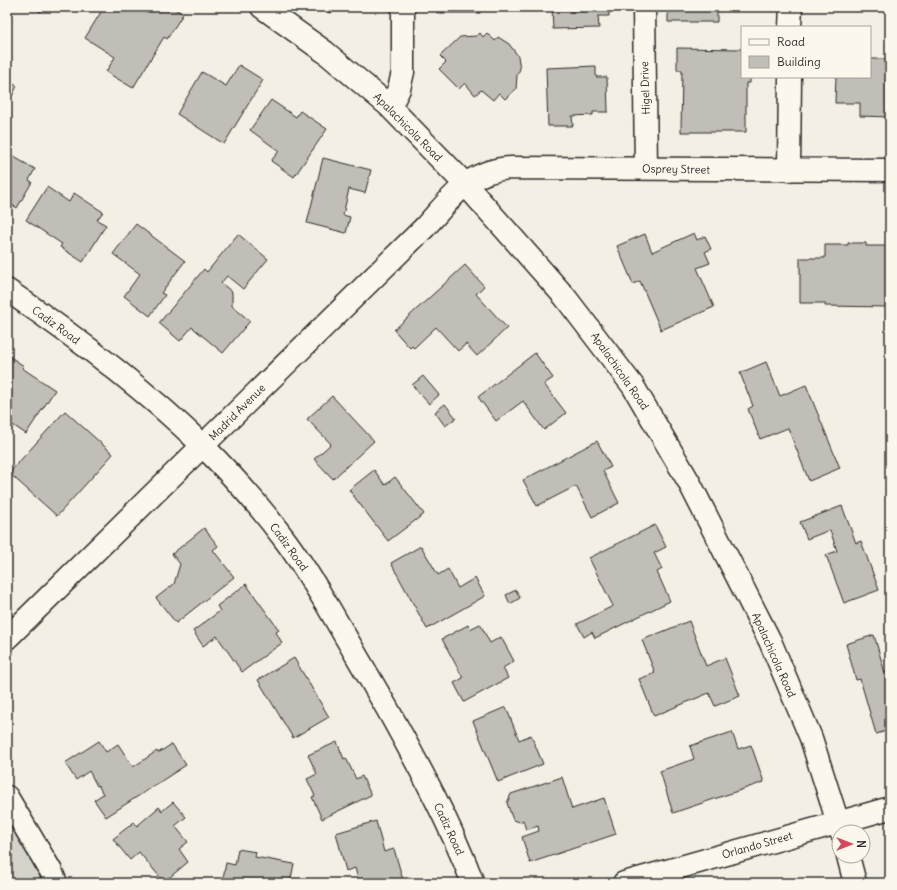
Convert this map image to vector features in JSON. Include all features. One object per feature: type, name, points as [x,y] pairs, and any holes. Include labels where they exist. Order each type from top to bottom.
[{"type":"street","name":"Apalachicola Road","points":[[262,7],[325,52],[388,105],[465,184],[565,297],[633,386],[659,428],[689,482],[770,641],[811,738],[839,824]]},
{"type":"street","points":[[388,105],[399,89],[403,72],[404,7]]},
{"type":"street","name":"Higel Drive","points":[[644,7],[646,168]]},
{"type":"street","points":[[790,26],[791,7]]},
{"type":"street","points":[[789,170],[790,78]]},
{"type":"street","name":"Osprey Street","points":[[465,184],[476,176],[486,172],[502,169],[646,168],[890,170]]},
{"type":"street","name":"Madrid Avenue","points":[[7,638],[425,227],[465,184]]},
{"type":"street","name":"Cadiz Road","points":[[7,290],[49,319],[113,368],[166,412],[203,446],[243,489],[282,536],[313,582],[407,745],[441,810],[473,883]]},
{"type":"street","points":[[7,797],[57,879]]},
{"type":"street","name":"Orlando Street","points":[[848,824],[890,808]]},
{"type":"street","name":"Orlando Street","points":[[624,883],[831,829]]},
{"type":"street","points":[[850,864],[855,883]]},
{"type":"shaded area","points":[[7,817],[25,847],[43,883],[7,883]]},
{"type":"building","points":[[31,7],[43,7],[41,12]]},
{"type":"building","points":[[104,7],[138,7],[147,13],[150,7],[172,7],[183,14],[167,39],[164,37],[133,88],[106,72],[115,57],[85,38]]},
{"type":"building","points":[[326,7],[344,7],[329,13]]},
{"type":"building","points":[[437,7],[480,7],[480,13],[437,13]]},
{"type":"building","points":[[552,7],[571,7],[571,12],[589,11],[589,7],[609,7],[609,16],[598,16],[599,28],[553,29]]},
{"type":"building","points":[[668,7],[717,7],[717,22],[668,22]]},
{"type":"building","points":[[480,33],[483,37],[487,33],[495,41],[498,37],[509,44],[518,56],[520,69],[517,75],[516,89],[505,99],[499,93],[493,100],[481,90],[475,95],[465,83],[459,89],[439,69],[446,62],[440,56],[460,37],[477,36]]},
{"type":"building","points":[[677,48],[741,49],[741,78],[750,78],[750,83],[746,83],[746,132],[681,132],[682,70],[677,70]]},
{"type":"building","points":[[871,59],[890,59],[890,117],[860,116],[860,103],[835,103],[836,78],[871,78]]},
{"type":"building","points":[[239,65],[263,80],[224,144],[177,114],[202,72],[226,86]]},
{"type":"building","points":[[596,66],[596,77],[607,77],[608,112],[593,112],[593,115],[572,116],[573,126],[548,126],[546,68]]},
{"type":"building","points":[[7,81],[17,86],[12,96],[7,93]]},
{"type":"building","points":[[271,100],[296,117],[300,111],[327,129],[294,177],[271,161],[279,151],[250,130]]},
{"type":"building","points":[[7,127],[11,130],[7,137]]},
{"type":"building","points":[[7,153],[35,169],[29,180],[32,182],[17,208],[7,202]]},
{"type":"building","points":[[323,158],[371,170],[365,193],[349,189],[343,215],[350,217],[346,233],[307,223]]},
{"type":"building","points":[[47,187],[69,202],[74,193],[103,212],[97,220],[106,225],[83,262],[60,247],[62,244],[26,220]]},
{"type":"building","points":[[136,224],[185,261],[161,293],[165,295],[150,316],[124,296],[140,274],[113,254]]},
{"type":"building","points":[[694,233],[697,240],[705,236],[711,249],[705,252],[710,263],[697,268],[714,307],[661,330],[640,281],[633,284],[617,246],[645,234],[652,252]]},
{"type":"building","points":[[238,234],[268,259],[243,289],[227,276],[221,283],[232,292],[232,306],[250,321],[223,353],[192,327],[180,341],[159,323],[204,269],[207,272]]},
{"type":"building","points":[[848,243],[866,243],[866,246],[888,246],[888,307],[825,306],[825,303],[800,303],[800,258],[825,258],[825,245],[848,245]]},
{"type":"building","points":[[465,265],[484,286],[476,294],[507,328],[477,356],[466,344],[458,351],[436,327],[414,348],[412,346],[410,348],[394,330]]},
{"type":"building","points":[[535,353],[553,378],[544,384],[566,413],[544,430],[523,401],[496,421],[478,397]]},
{"type":"building","points":[[7,355],[24,366],[22,368],[55,390],[26,434],[7,421]]},
{"type":"building","points":[[766,362],[780,396],[806,385],[840,468],[809,481],[788,428],[760,439],[748,409],[753,406],[740,373]]},
{"type":"building","points":[[423,376],[439,395],[429,404],[412,385]]},
{"type":"building","points":[[332,396],[374,441],[333,479],[314,459],[331,444],[307,419]]},
{"type":"building","points":[[445,404],[456,418],[445,426],[435,412]]},
{"type":"building","points":[[65,411],[113,454],[57,516],[9,473]]},
{"type":"building","points":[[597,441],[611,467],[603,471],[619,503],[592,517],[576,486],[537,506],[523,480]]},
{"type":"building","points":[[374,470],[385,485],[395,477],[424,514],[388,541],[349,490]]},
{"type":"building","points":[[842,506],[856,543],[861,541],[879,590],[844,603],[826,555],[837,551],[830,530],[807,539],[800,522]]},
{"type":"building","points":[[655,525],[666,547],[654,553],[662,569],[657,572],[670,601],[595,638],[592,632],[584,637],[577,624],[613,606],[589,558]]},
{"type":"building","points":[[204,528],[218,546],[213,550],[234,577],[176,623],[156,598],[174,584],[180,564],[172,554]]},
{"type":"building","points":[[421,546],[438,575],[448,569],[458,588],[475,578],[485,596],[427,629],[391,563]]},
{"type":"building","points":[[246,584],[279,630],[276,632],[282,643],[242,672],[217,636],[203,646],[193,631],[220,611],[217,606]]},
{"type":"building","points":[[516,590],[520,598],[510,604],[506,595]]},
{"type":"building","points":[[689,621],[706,666],[725,658],[740,696],[715,706],[709,693],[654,716],[639,679],[655,673],[642,640]]},
{"type":"building","points":[[480,624],[490,643],[501,637],[514,661],[503,668],[508,678],[464,702],[454,683],[463,678],[442,639],[468,625],[470,629]]},
{"type":"building","points":[[874,635],[885,673],[890,671],[890,730],[876,734],[860,679],[856,680],[846,644]]},
{"type":"building","points":[[294,658],[329,717],[293,738],[258,680]]},
{"type":"building","points":[[506,707],[519,740],[531,735],[543,764],[498,782],[473,721]]},
{"type":"building","points":[[732,732],[738,749],[751,745],[764,782],[673,813],[660,771],[694,759],[690,746]]},
{"type":"building","points":[[99,741],[106,752],[118,744],[133,767],[157,751],[158,753],[172,744],[186,765],[106,817],[94,800],[103,794],[89,771],[76,780],[65,763]]},
{"type":"building","points":[[337,742],[344,759],[346,758],[356,779],[362,776],[371,795],[322,819],[312,797],[315,796],[307,779],[317,774],[308,755]]},
{"type":"building","points":[[562,777],[572,809],[604,798],[616,834],[530,863],[522,837],[539,831],[538,826],[526,830],[523,820],[520,822],[513,820],[507,803],[511,794]]},
{"type":"building","points":[[173,802],[186,817],[175,826],[188,842],[179,849],[188,862],[164,882],[139,852],[130,860],[113,839],[134,822],[137,826],[159,807],[162,811]]},
{"type":"building","points":[[376,821],[384,852],[394,849],[403,880],[394,883],[359,883],[355,868],[346,871],[336,833]]},
{"type":"building","points":[[238,849],[256,852],[255,857],[294,864],[290,883],[222,883],[226,863],[235,865]]}]
